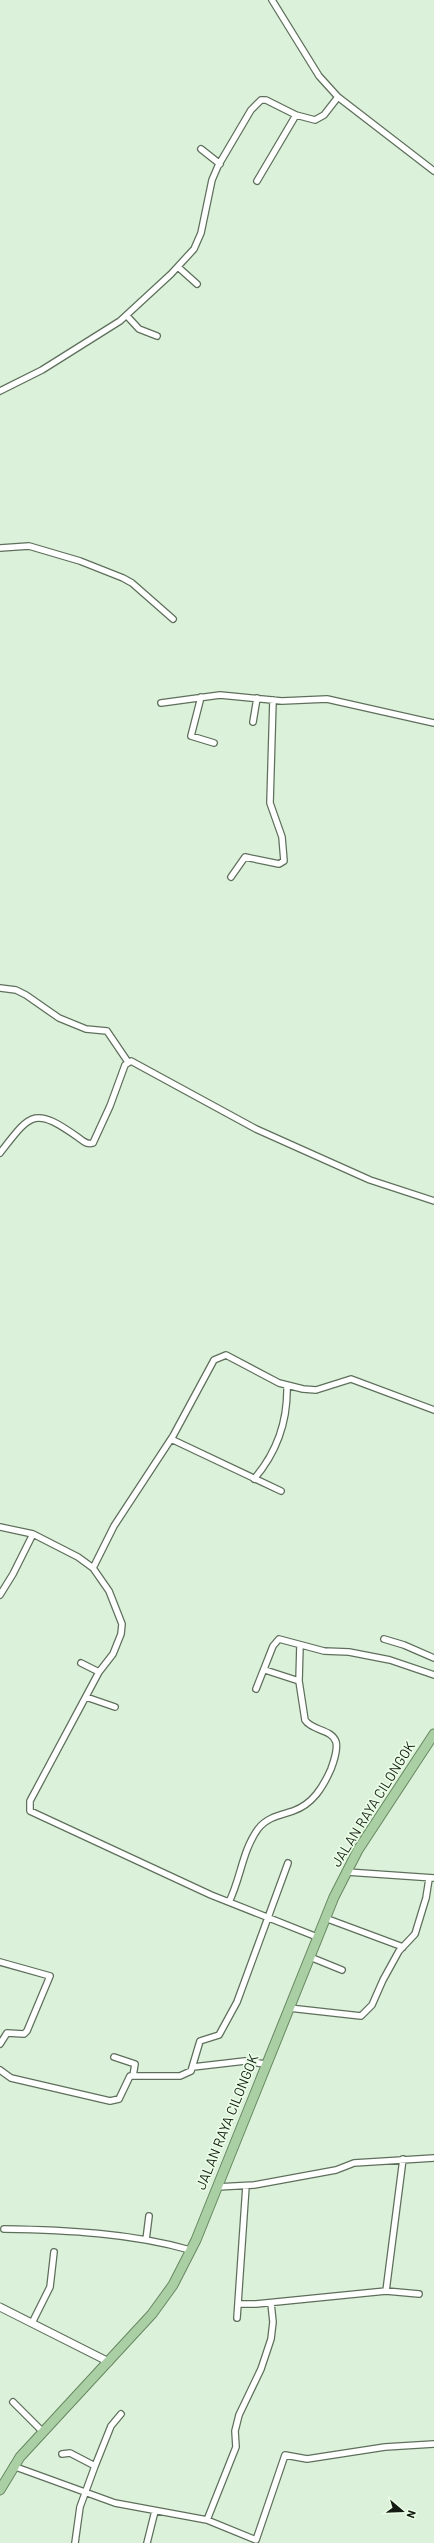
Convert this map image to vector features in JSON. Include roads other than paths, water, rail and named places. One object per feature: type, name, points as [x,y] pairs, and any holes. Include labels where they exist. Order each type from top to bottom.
[{"type":"highway","name":"JALAN RAYA CILONGOK","points":[[0,2490],[13,2466],[42,2431],[109,2362],[166,2295],[182,2269],[217,2188],[265,2064],[317,1937],[347,1872],[372,1827],[434,1734]]},
{"type":"street","points":[[272,0],[319,76],[338,97],[434,171]]},
{"type":"street","points":[[0,391],[42,370],[127,316],[178,267],[194,249],[201,233],[212,180],[251,110],[261,100],[270,101],[296,115],[308,119],[320,118],[338,97]]},
{"type":"street","points":[[257,181],[296,115]]},
{"type":"street","points":[[201,149],[220,164]]},
{"type":"street","points":[[178,267],[197,284]]},
{"type":"street","points":[[127,316],[139,329],[157,336]]},
{"type":"street","points":[[0,548],[30,546],[80,561],[123,578],[132,583],[172,619]]},
{"type":"street","points":[[161,703],[220,694],[273,700],[327,699],[434,723]]},
{"type":"street","points":[[202,697],[191,736],[214,743]]},
{"type":"street","points":[[252,722],[257,698]]},
{"type":"street","points":[[231,877],[245,857],[279,864],[284,861],[282,837],[270,803],[273,700]]},
{"type":"street","points":[[0,988],[16,990],[26,995],[59,1018],[86,1029],[107,1031],[128,1062],[143,1067],[226,1115],[370,1180],[434,1201]]},
{"type":"street","points":[[0,1153],[23,1124],[31,1118],[42,1116],[58,1124],[86,1143],[93,1143],[128,1062]]},
{"type":"street","points":[[93,1568],[114,1526],[171,1439],[214,1360],[226,1355],[287,1385],[316,1390],[351,1378],[434,1410]]},
{"type":"street","points":[[254,1478],[270,1459],[281,1435],[287,1403],[287,1385]]},
{"type":"street","points":[[171,1439],[281,1491]]},
{"type":"street","points":[[0,1527],[33,1534],[78,1557],[93,1568],[114,1600],[122,1624],[121,1634],[113,1654],[99,1672],[30,1801],[30,1811],[229,1902],[317,1937]]},
{"type":"street","points":[[0,1595],[14,1574],[33,1534]]},
{"type":"street","points":[[256,1689],[278,1639],[300,1645],[408,1664],[434,1675]]},
{"type":"street","points":[[384,1639],[404,1645],[434,1658]]},
{"type":"street","points":[[229,1902],[241,1864],[259,1828],[274,1817],[295,1810],[315,1797],[332,1765],[337,1750],[335,1738],[307,1723],[299,1681],[300,1645]]},
{"type":"street","points":[[81,1663],[99,1672]]},
{"type":"street","points":[[265,1670],[299,1681]]},
{"type":"street","points":[[86,1697],[115,1707]]},
{"type":"street","points":[[0,2070],[11,2078],[110,2101],[119,2099],[129,2078],[133,2076],[180,2076],[191,2071],[200,2041],[218,2037],[237,2002],[269,1919],[288,1863]]},
{"type":"street","points":[[289,2008],[364,2015],[372,2005],[390,1966],[403,1947],[415,1934],[432,1879],[347,1872]]},
{"type":"street","points":[[326,1918],[403,1947]]},
{"type":"street","points":[[310,1956],[342,1970]]},
{"type":"street","points":[[0,1962],[50,1976],[27,2032],[24,2034],[6,2033],[0,2044]]},
{"type":"street","points":[[114,2057],[134,2064],[133,2076]]},
{"type":"street","points":[[193,2067],[245,2061],[265,2064]]},
{"type":"street","points":[[217,2188],[246,2186],[336,2170],[354,2163],[434,2158]]},
{"type":"street","points":[[386,2291],[403,2159]]},
{"type":"street","points":[[237,2318],[246,2186]]},
{"type":"street","points":[[146,2240],[149,2216]]},
{"type":"street","points":[[4,2229],[57,2231],[146,2240],[190,2250]]},
{"type":"street","points":[[32,2323],[50,2287],[54,2252]]},
{"type":"street","points":[[238,2304],[271,2303],[386,2291],[419,2294]]},
{"type":"street","points":[[207,2520],[236,2447],[235,2431],[239,2416],[261,2369],[271,2339],[273,2322],[271,2303]]},
{"type":"street","points":[[0,2307],[109,2362]]},
{"type":"street","points":[[13,2402],[42,2431]]},
{"type":"street","points":[[75,2543],[77,2519],[85,2494],[111,2426],[121,2414]]},
{"type":"street","points":[[13,2466],[85,2494],[115,2503],[207,2520],[256,2540],[285,2455],[307,2459],[385,2447],[434,2444]]},
{"type":"street","points":[[62,2454],[70,2453],[95,2466]]},
{"type":"street","points":[[147,2543],[155,2511]]}]
